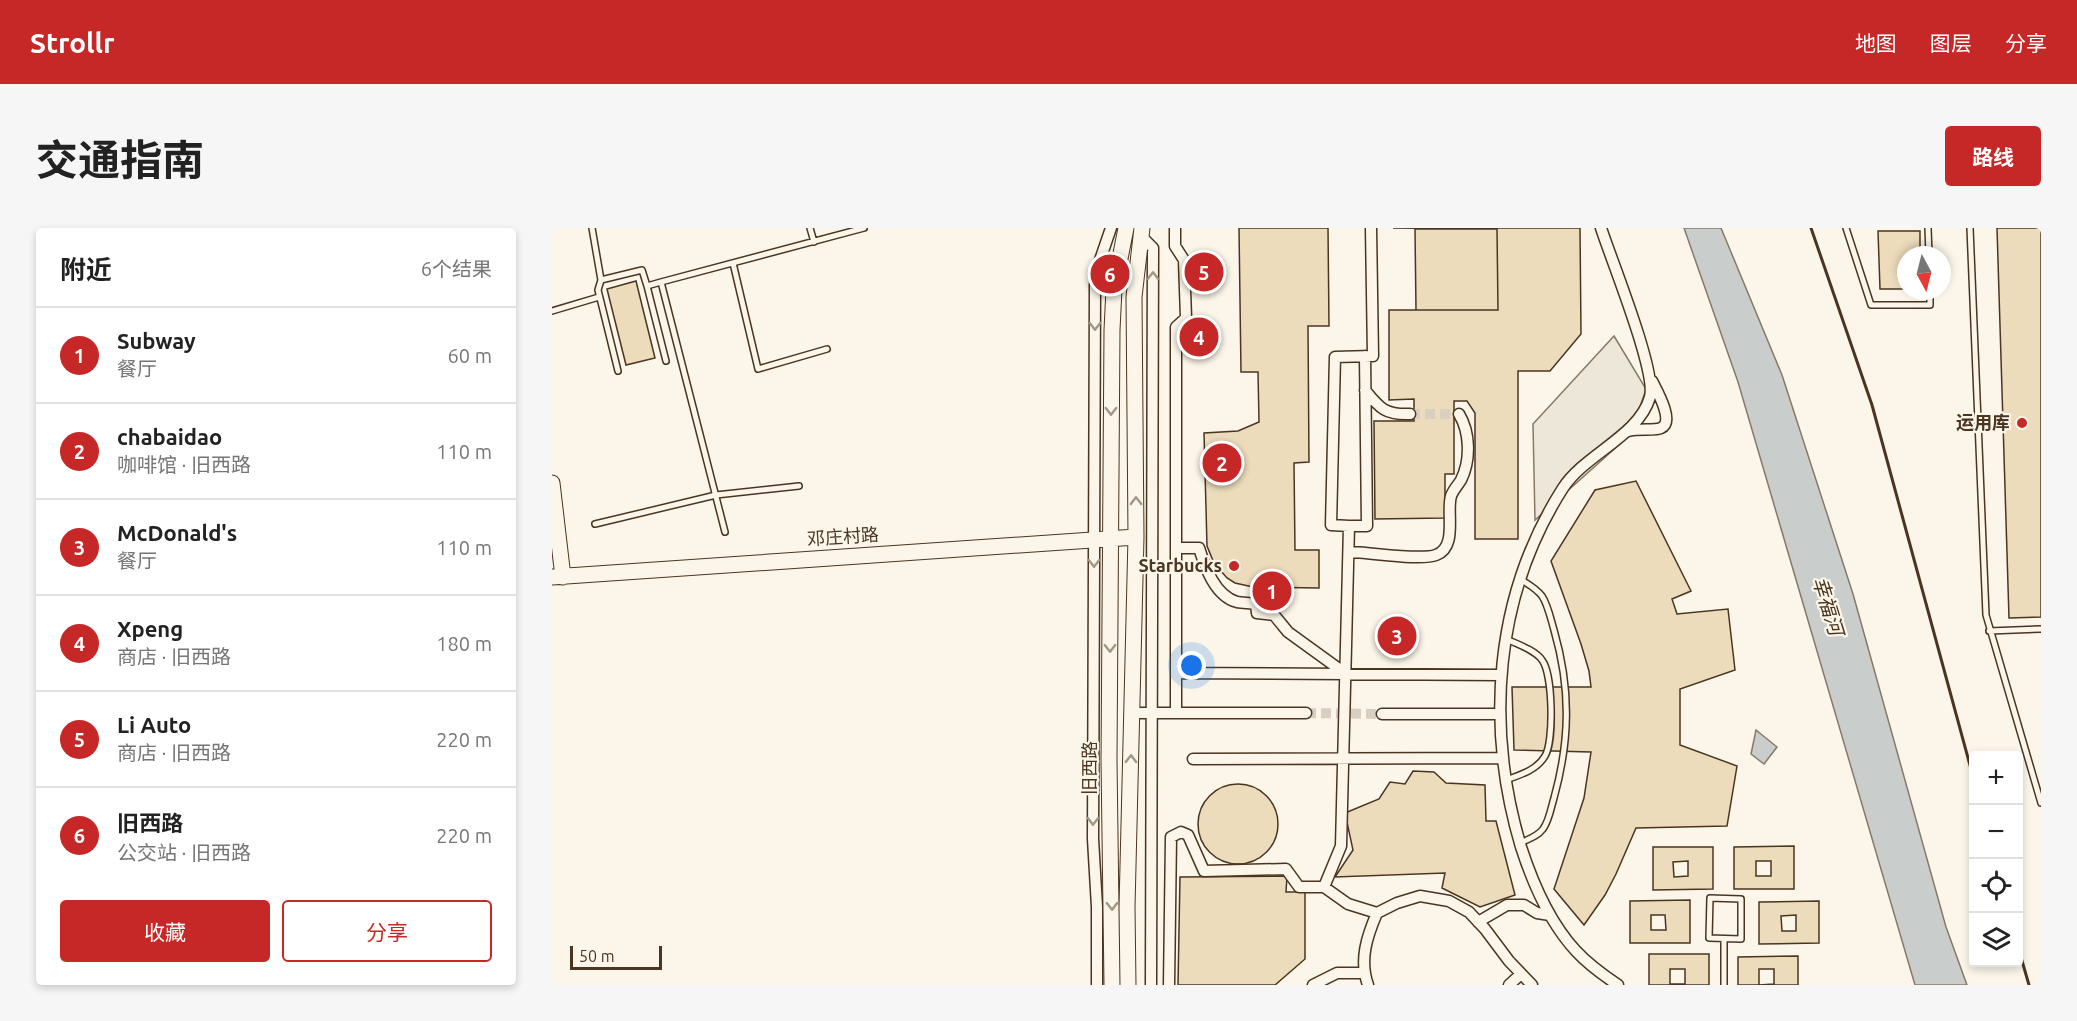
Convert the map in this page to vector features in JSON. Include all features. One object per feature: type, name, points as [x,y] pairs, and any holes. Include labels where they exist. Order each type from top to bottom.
[{"type":"main road","name":"旧西路","points":[[1112,985],[1109,760],[1113,302],[1126,228]]},
{"type":"main road","points":[[1128,985],[1136,537],[1134,297],[1142,232]]},
{"type":"main road","points":[[552,483],[557,577]]},
{"type":"main road","name":"邓庄村路","points":[[557,577],[1136,537]]},
{"type":"street","points":[[1097,985],[1097,907],[1093,839],[1095,285],[1099,262],[1111,228]]},
{"type":"street","points":[[1175,228],[1175,246],[1184,260],[1186,318],[1176,327],[1176,713]]},
{"type":"street","points":[[1365,356],[1367,525],[1331,525],[1335,357],[1365,356],[1373,356],[1371,228]]},
{"type":"street","points":[[1601,228],[1649,374],[1668,417],[1662,428],[1628,431]]},
{"type":"street","points":[[1142,232],[1153,248],[1151,985]]},
{"type":"street","points":[[1618,985],[1575,950],[1542,902],[1527,865],[1514,822],[1506,780],[1499,714],[1506,639],[1520,579],[1550,512],[1565,486],[1588,462],[1628,431],[1640,418],[1651,396],[1649,374]]},
{"type":"street","points":[[1365,390],[1384,411],[1410,414]]},
{"type":"street","points":[[1349,552],[1408,557],[1437,555],[1445,548],[1450,534],[1451,495],[1461,480],[1466,466],[1468,435],[1459,414]]},
{"type":"street","points":[[1324,887],[1341,846],[1349,526]]},
{"type":"street","points":[[1176,548],[1199,548],[1206,570],[1218,588],[1234,601],[1256,604],[1257,613],[1274,615],[1288,632],[1346,674]]},
{"type":"street","points":[[1176,673],[1501,675]]},
{"type":"street","points":[[1132,712],[1306,713]]},
{"type":"street","points":[[1382,714],[1499,714]]},
{"type":"street","points":[[1193,759],[1503,758]]},
{"type":"street","points":[[1169,985],[1171,837],[1181,832],[1188,835],[1204,871],[1286,869],[1299,887],[1324,887],[1348,904],[1377,913]]},
{"type":"street","points":[[1368,985],[1364,973],[1364,952],[1377,913],[1397,903],[1420,896],[1449,901],[1469,912],[1532,985]]},
{"type":"street","points":[[1478,922],[1507,905],[1524,905],[1538,913],[1550,915]]},
{"type":"street","points":[[1313,985],[1337,973],[1364,973]]},
{"type":"street","points":[[1509,985],[1521,974]]},
{"type":"lane","points":[[592,228],[601,280],[599,297],[618,371]]},
{"type":"lane","points":[[810,228],[814,242]]},
{"type":"lane","points":[[647,286],[864,228]]},
{"type":"lane","points":[[1846,228],[1871,305],[1930,305],[1930,300]]},
{"type":"lane","points":[[1928,228],[1929,246]]},
{"type":"lane","points":[[1970,228],[1986,615],[2041,803]]},
{"type":"lane","points":[[733,263],[758,369],[827,349]]},
{"type":"lane","points":[[601,280],[642,270],[666,361]]},
{"type":"lane","points":[[661,282],[725,531]]},
{"type":"lane","points":[[552,311],[599,297]]},
{"type":"lane","points":[[595,524],[716,495],[799,486]]},
{"type":"lane","points":[[1520,579],[1533,586],[1543,597],[1551,618],[1567,692],[1564,753],[1550,814],[1545,827],[1538,835],[1521,843]]},
{"type":"lane","points":[[1989,631],[2041,629]]},
{"type":"lane","points":[[1506,639],[1542,660],[1548,674],[1550,741],[1546,756],[1537,766],[1506,780]]},
{"type":"lane","points":[[1710,898],[1741,899],[1741,939],[1724,939],[1709,938],[1710,898]]},
{"type":"lane","points":[[1724,939],[1724,985]]},
{"type":"shaded area","points":[[1614,336],[1646,389],[1631,434],[1535,520],[1533,424]]},
{"type":"water","name":"幸福河","points":[[1684,228],[1721,228],[1782,375],[1853,594],[1946,927],[1967,985],[1915,985],[1738,382]]},
{"type":"water","points":[[1756,730],[1777,747],[1764,764],[1751,754]]},
{"type":"building","points":[[1239,228],[1328,228],[1329,326],[1308,326],[1309,462],[1294,463],[1295,550],[1319,550],[1319,588],[1253,587],[1235,583],[1227,578],[1214,563],[1207,546],[1204,433],[1238,431],[1259,422],[1258,372],[1241,372]]},
{"type":"building","points":[[1393,228],[1580,228],[1581,334],[1550,371],[1518,371],[1518,539],[1475,539],[1475,413],[1467,401],[1454,401],[1454,474],[1445,474],[1445,518],[1375,519],[1374,421],[1414,421],[1414,399],[1389,400],[1389,310],[1498,310],[1497,229]]},
{"type":"building","name":"运用库","points":[[1997,228],[2041,228],[2041,617],[2009,618]]},
{"type":"building","points":[[1415,229],[1497,229],[1498,310],[1416,310]]},
{"type":"building","points":[[1878,231],[1920,231],[1920,246],[1897,246],[1897,289],[1880,289]]},
{"type":"building","points":[[636,281],[655,358],[626,365],[607,289]]},
{"type":"building","points":[[1636,481],[1691,591],[1672,599],[1677,614],[1728,609],[1735,670],[1680,689],[1680,745],[1737,766],[1727,826],[1636,828],[1605,895],[1584,925],[1554,889],[1584,798],[1591,752],[1514,750],[1512,687],[1591,687],[1581,644],[1551,561],[1595,490]]},
{"type":"building","points":[[1413,771],[1434,772],[1446,783],[1485,785],[1486,821],[1496,821],[1515,895],[1480,907],[1442,888],[1445,873],[1335,877],[1353,850],[1345,813],[1379,799],[1390,782],[1405,784]]},
{"type":"building","points":[[1238,784],[1253,787],[1266,796],[1275,809],[1278,824],[1275,839],[1266,852],[1253,861],[1238,864],[1223,861],[1210,852],[1201,839],[1198,824],[1201,809],[1210,796],[1223,787]]},
{"type":"building","points":[[1794,846],[1794,889],[1734,889],[1734,847]],"holes":[[[1756,861],[1771,861],[1771,876],[1756,876]]]},
{"type":"building","points":[[1653,847],[1713,847],[1713,889],[1653,890]],"holes":[[[1688,861],[1688,876],[1674,877],[1673,862]]]},
{"type":"building","points":[[1287,876],[1286,892],[1305,892],[1305,959],[1275,985],[1178,985],[1180,877]]},
{"type":"building","points":[[1690,900],[1690,943],[1630,943],[1630,901]],"holes":[[[1651,915],[1665,915],[1666,930],[1651,930]]]},
{"type":"building","points":[[1819,901],[1819,943],[1759,944],[1759,902]],"holes":[[[1796,915],[1796,931],[1782,931],[1781,916]]]},
{"type":"building","points":[[1649,954],[1709,954],[1709,985],[1649,985]],"holes":[[[1670,969],[1685,969],[1685,984],[1670,984]]]},
{"type":"building","points":[[1798,956],[1798,985],[1759,985],[1738,985],[1738,957]],"holes":[[[1759,969],[1774,969],[1774,984],[1759,985]]]},
{"type":"tunnel","points":[[1410,414],[1459,414]]},
{"type":"tunnel","points":[[1306,713],[1382,714]]},
{"type":"wall","points":[[1811,228],[1872,405],[1969,762]]},
{"type":"wall","points":[[2023,964],[2029,985]]},
{"type":"place","name":"Li Auto","points":[[1204,272]]},
{"type":"place","name":"旧西路","points":[[1110,274]]},
{"type":"place","name":"Xpeng","points":[[1199,337]]},
{"type":"place","name":"运用库","points":[[2022,423]]},
{"type":"place","name":"chabaidao","points":[[1222,463]]},
{"type":"place","name":"Starbucks","points":[[1234,566]]},
{"type":"place","name":"Subway","points":[[1272,591]]},
{"type":"place","name":"McDonald's","points":[[1397,636]]}]
